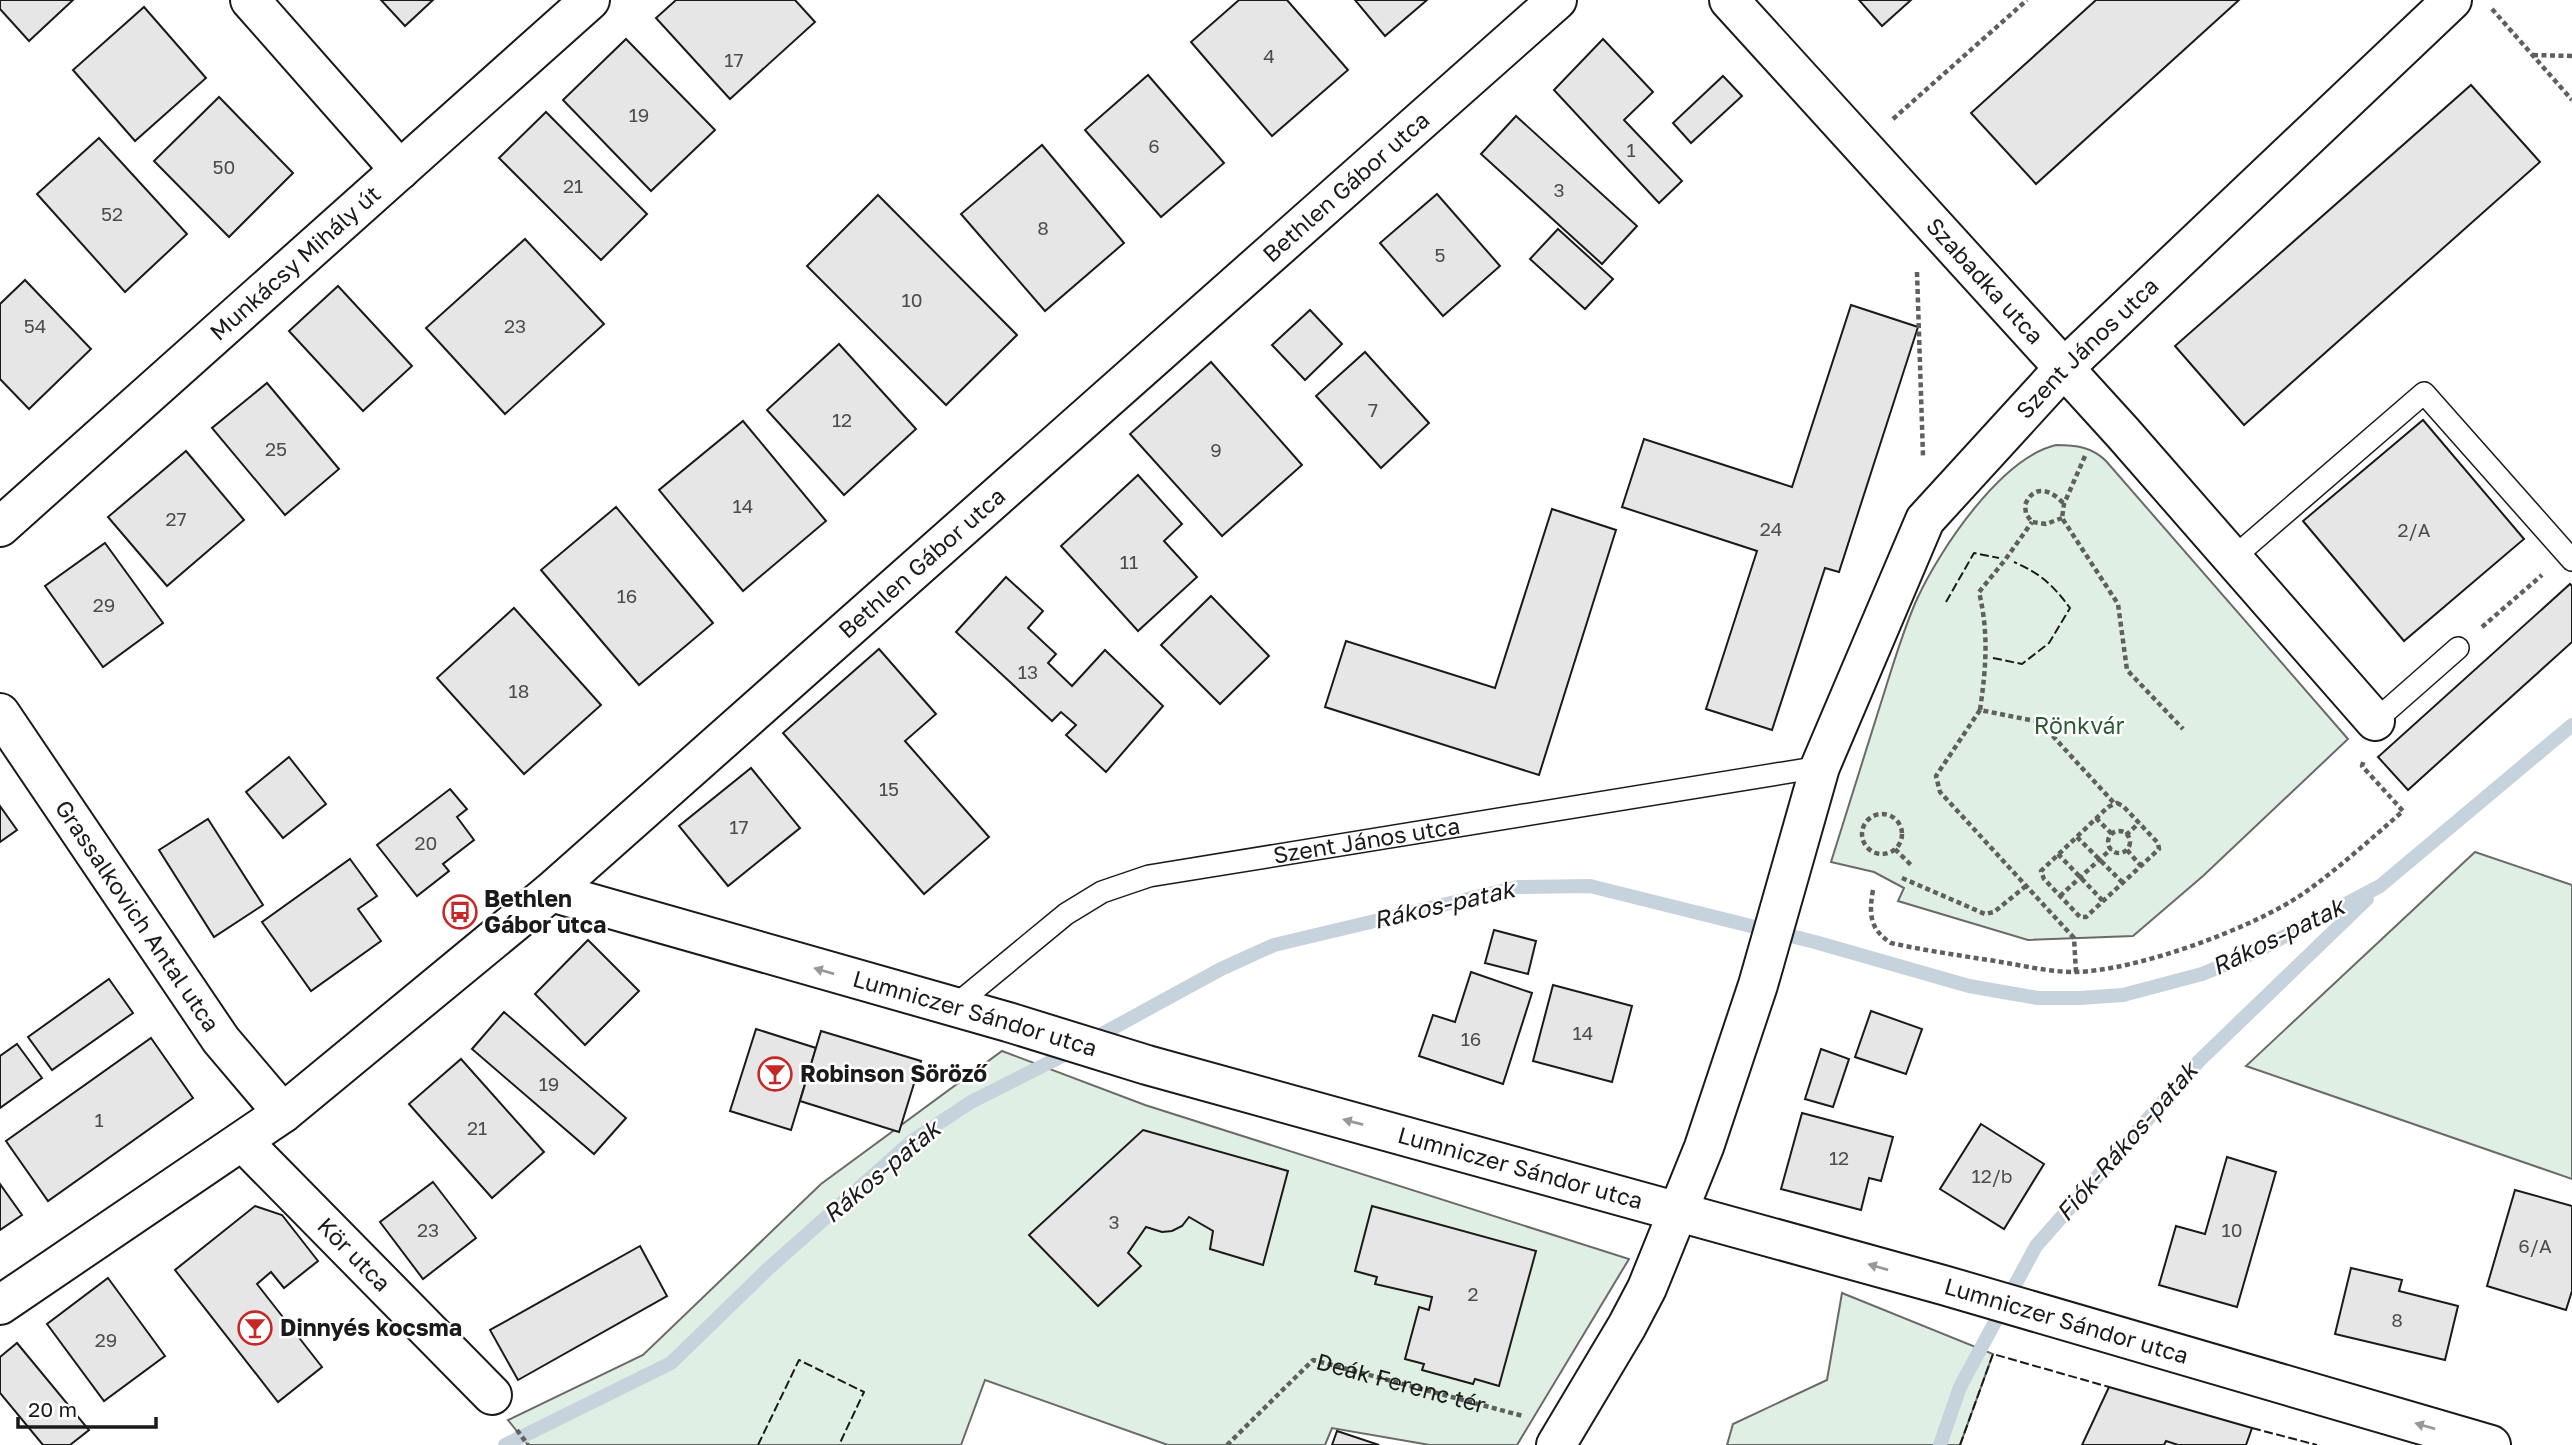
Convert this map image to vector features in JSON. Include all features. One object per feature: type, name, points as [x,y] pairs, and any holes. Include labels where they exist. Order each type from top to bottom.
[{"type":"street","points":[[250,0],[400,170]]},
{"type":"street","name":"Munkácsy Mihály út","points":[[0,527],[590,0]]},
{"type":"street","name":"Bethlen Gábor utca","points":[[0,1305],[283,1113],[551,892],[1557,0]]},
{"type":"street","name":"Szabadka utca","points":[[1729,0],[2064,368],[2375,721]]},
{"type":"street","name":"Szent János utca","points":[[1678,1212],[1704,1147],[1758,985],[1820,767],[1925,520],[2064,368],[2452,0]]},
{"type":"street","name":"Grassalkovich Antal utca","points":[[0,713],[221,1040],[283,1113]]},
{"type":"street","name":"Lumniczer Sándor utca","points":[[551,892],[1007,1022],[1147,1065],[2071,1322],[2491,1445]]},
{"type":"street","name":"Kör utca","points":[[243,1142],[492,1395]]},
{"type":"street","points":[[1561,1436],[1647,1288],[1678,1212]]},
{"type":"lane","points":[[2233,558],[2424,393],[2517,495],[2569,557]]},
{"type":"lane","points":[[2375,721],[2458,648]]},
{"type":"lane","name":"Szent János utca","points":[[952,1008],[1066,914],[1102,892],[1149,876],[1820,767]]},
{"type":"path","points":[[1861,148],[2027,0]]},
{"type":"path","points":[[2485,0],[2572,100]]},
{"type":"path","points":[[2533,55],[2572,57]]},
{"type":"path","points":[[1915,206],[1925,520]]},
{"type":"path","points":[[2113,423],[2090,446],[2064,504],[2062,518],[2118,604],[2127,670],[2183,729]]},
{"type":"path","points":[[2032,522],[2024,509],[2027,499],[2033,494],[2050,491],[2064,504]]},
{"type":"path","points":[[2032,522],[2046,524],[2062,518]]},
{"type":"path","points":[[2032,522],[2006,560],[1979,592],[1987,657],[1980,710],[1940,769],[1936,783],[1940,792],[2074,938],[2076,972]]},
{"type":"path","points":[[2458,648],[2569,557]]},
{"type":"path","points":[[1980,710],[2040,722],[2114,803],[2120,804],[2159,846],[2157,851],[2084,918],[2041,874],[2042,869],[2114,803]]},
{"type":"path","points":[[1873,890],[1869,910],[1871,921],[1882,937],[1891,943],[2044,969],[2076,972],[2114,968],[2181,949],[2250,922],[2302,894],[2336,869],[2403,811],[2383,789]]},
{"type":"path","points":[[1879,814],[1887,814],[1898,821],[1903,835],[1895,849],[1879,854],[1867,846],[1862,833],[1868,820],[1879,814]]},
{"type":"path","points":[[2096,818],[2112,834]]},
{"type":"path","points":[[2126,835],[2139,823]]},
{"type":"path","points":[[2118,831],[2126,835],[2130,842],[2127,850],[2120,853],[2111,849],[2108,840],[2112,834],[2118,831]]},
{"type":"path","points":[[2077,837],[2123,883]]},
{"type":"path","points":[[1895,849],[1913,867]]},
{"type":"path","points":[[2060,896],[2111,849]]},
{"type":"path","points":[[2127,850],[2141,866]]},
{"type":"path","points":[[2058,855],[2103,901]]},
{"type":"path","points":[[1902,878],[1985,914],[1994,912],[2026,886]]},
{"type":"path","name":"Deák Ferenc tér","points":[[1227,1445],[1313,1360],[1561,1436]]},
{"type":"green space","name":"Rönkvár","points":[[2056,445],[2083,448],[2106,461],[2348,739],[2203,876],[2133,936],[2028,940],[1898,901],[1904,888],[1874,872],[1831,862],[1901,640],[1927,579],[1974,508],[1994,486],[2035,453]]},
{"type":"green space","points":[[2475,852],[2572,885],[2572,1179],[2246,1066]]},
{"type":"green space","points":[[1002,1051],[1145,1105],[1629,1259],[1517,1445],[1430,1445],[1332,1428],[1325,1445],[1168,1445],[985,1380],[961,1445],[528,1445],[508,1420],[643,1355],[821,1184]]},
{"type":"green space","points":[[1842,1293],[1993,1354],[1960,1445],[1727,1445],[1733,1424],[1827,1380]]},
{"type":"building","points":[[0,0],[73,0],[29,41],[0,9]]},
{"type":"building","points":[[381,0],[433,0],[405,26]]},
{"type":"building","points":[[676,0],[795,0],[815,22],[730,99],[656,18]]},
{"type":"building","points":[[1239,0],[1287,0],[1348,70],[1272,136],[1191,42]]},
{"type":"building","points":[[1355,0],[1427,0],[1385,36]]},
{"type":"building","points":[[1859,0],[1911,0],[1882,26]]},
{"type":"building","points":[[2096,0],[2239,0],[2036,184],[1971,113]]},
{"type":"building","points":[[144,7],[206,78],[135,141],[73,70]]},
{"type":"building","points":[[626,39],[715,130],[651,191],[563,100]]},
{"type":"building","points":[[1603,39],[1653,92],[1624,120],[1682,181],[1659,203],[1554,90]]},
{"type":"building","points":[[1148,75],[1224,163],[1161,217],[1085,130]]},
{"type":"building","points":[[1723,76],[1742,96],[1691,143],[1673,123]]},
{"type":"building","points":[[2471,85],[2540,162],[2244,425],[2175,346]]},
{"type":"building","points":[[219,97],[293,173],[229,237],[154,161]]},
{"type":"building","points":[[546,112],[647,214],[601,260],[499,158]]},
{"type":"building","points":[[1516,116],[1637,226],[1602,264],[1481,154]]},
{"type":"building","points":[[99,138],[187,234],[125,292],[37,194]]},
{"type":"building","points":[[1042,145],[1124,243],[1045,311],[961,214]]},
{"type":"building","points":[[1437,194],[1500,266],[1443,316],[1380,243]]},
{"type":"building","points":[[878,195],[1017,335],[946,405],[807,266]]},
{"type":"building","points":[[1558,229],[1613,279],[1585,309],[1530,259]]},
{"type":"building","points":[[525,239],[604,324],[505,414],[426,328]]},
{"type":"building","points":[[25,280],[91,349],[29,409],[0,379],[0,304]]},
{"type":"building","points":[[338,286],[412,366],[363,411],[289,331]]},
{"type":"building","points":[[1851,305],[1918,327],[1839,572],[1825,568],[1772,730],[1706,709],[1757,551],[1622,507],[1644,439],[1792,487]]},
{"type":"building","points":[[1310,310],[1342,344],[1305,380],[1272,345]]},
{"type":"building","points":[[839,344],[916,429],[844,495],[767,410]]},
{"type":"building","points":[[1365,352],[1429,423],[1381,468],[1316,396]]},
{"type":"building","points":[[1211,362],[1302,465],[1222,536],[1130,434]]},
{"type":"building","points":[[267,383],[339,469],[285,515],[212,428]]},
{"type":"building","points":[[2423,420],[2524,539],[2404,641],[2303,521]]},
{"type":"building","points":[[743,421],[826,521],[743,591],[659,490]]},
{"type":"building","points":[[186,451],[244,520],[167,586],[108,517]]},
{"type":"building","points":[[1138,475],[1182,524],[1164,541],[1197,577],[1138,631],[1061,546]]},
{"type":"building","points":[[616,507],[713,623],[639,685],[541,570]]},
{"type":"building","points":[[1552,509],[1616,530],[1539,775],[1325,707],[1346,641],[1495,688]]},
{"type":"building","points":[[105,543],[163,623],[103,667],[45,586]]},
{"type":"building","points":[[1006,577],[1043,611],[1028,628],[1056,654],[1048,663],[1072,686],[1105,650],[1163,706],[1106,772],[1066,735],[1076,725],[1061,712],[1052,721],[956,632]]},
{"type":"building","points":[[2570,584],[2572,642],[2408,790],[2378,757]]},
{"type":"building","points":[[1211,596],[1269,656],[1220,704],[1161,645]]},
{"type":"building","points":[[514,608],[601,705],[524,774],[437,678]]},
{"type":"building","points":[[879,649],[936,714],[905,741],[989,837],[924,894],[783,733]]},
{"type":"building","points":[[289,757],[326,804],[283,838],[246,792]]},
{"type":"building","points":[[751,768],[800,828],[728,886],[679,826]]},
{"type":"building","points":[[450,789],[467,809],[457,817],[474,840],[443,864],[449,871],[417,896],[377,845]]},
{"type":"building","points":[[0,806],[17,830],[0,842]]},
{"type":"building","points":[[208,819],[263,905],[214,937],[159,850]]},
{"type":"building","points":[[350,859],[377,896],[358,909],[381,941],[311,991],[262,922]]},
{"type":"building","points":[[1494,930],[1536,941],[1528,974],[1485,963]]},
{"type":"building","points":[[588,940],[639,991],[585,1045],[535,994]]},
{"type":"building","points":[[1471,972],[1532,993],[1503,1084],[1419,1056],[1433,1015],[1455,1022]]},
{"type":"building","points":[[109,979],[133,1013],[52,1070],[28,1037]]},
{"type":"building","points":[[1553,985],[1632,1006],[1612,1082],[1533,1061]]},
{"type":"building","points":[[1871,1011],[1922,1029],[1906,1074],[1855,1057]]},
{"type":"building","points":[[504,1012],[626,1118],[594,1154],[472,1049]]},
{"type":"building","name":"Robinson Söröző","points":[[756,1029],[816,1048],[791,1130],[730,1111]]},
{"type":"building","points":[[821,1031],[921,1061],[899,1132],[800,1101]]},
{"type":"building","points":[[151,1038],[193,1098],[48,1201],[6,1141]]},
{"type":"building","points":[[17,1044],[42,1078],[0,1108],[0,1056]]},
{"type":"building","points":[[1821,1049],[1849,1059],[1833,1107],[1805,1099]]},
{"type":"building","points":[[461,1059],[544,1152],[492,1198],[409,1104]]},
{"type":"building","points":[[1802,1113],[1893,1137],[1881,1181],[1869,1178],[1861,1210],[1781,1189]]},
{"type":"building","points":[[1981,1124],[2044,1164],[2004,1229],[1940,1189]]},
{"type":"building","points":[[1143,1130],[1288,1171],[1263,1265],[1210,1249],[1213,1231],[1189,1217],[1182,1226],[1172,1231],[1162,1232],[1146,1227],[1128,1253],[1141,1266],[1098,1306],[1029,1235]]},
{"type":"building","points":[[2227,1157],[2276,1172],[2237,1307],[2159,1285],[2176,1226],[2205,1234]]},
{"type":"building","points":[[433,1182],[476,1238],[423,1279],[380,1222]]},
{"type":"building","points":[[0,1184],[22,1215],[0,1230]]},
{"type":"building","points":[[2515,1190],[2572,1206],[2572,1291],[2566,1310],[2487,1286]]},
{"type":"building","name":"Dinnyés kocsma","points":[[255,1206],[282,1215],[318,1261],[284,1288],[271,1272],[257,1284],[322,1367],[278,1402],[175,1270]]},
{"type":"building","points":[[1372,1206],[1536,1251],[1499,1386],[1475,1379],[1473,1384],[1422,1370],[1424,1364],[1405,1359],[1419,1307],[1429,1310],[1432,1297],[1375,1284],[1377,1277],[1355,1271]]},
{"type":"building","points":[[640,1246],[667,1296],[518,1380],[490,1330]]},
{"type":"building","points":[[2351,1268],[2402,1280],[2399,1291],[2458,1306],[2445,1360],[2335,1334]]},
{"type":"building","points":[[108,1278],[165,1356],[104,1401],[47,1324]]},
{"type":"building","points":[[17,1343],[89,1430],[70,1445],[43,1445],[0,1393],[0,1357]]},
{"type":"building","points":[[2109,1387],[2252,1428],[2246,1445],[2178,1445],[2166,1441],[2164,1445],[2082,1445]]},
{"type":"building","points":[[1337,1431],[1379,1445],[1332,1445]]},
{"type":"waterway","name":"Rákos-patak","points":[[1091,1040],[1221,969],[1274,945],[1518,887],[1590,886],[1815,942],[1969,986],[2038,998],[2123,995],[2202,974],[2251,954],[2380,886],[2572,725]]},
{"type":"waterway","name":"Fiók-Rákos-patak","points":[[1940,1445],[1960,1387],[2036,1246],[2199,1061],[2367,899]]},
{"type":"waterway","name":"Rákos-patak","points":[[505,1445],[671,1363],[769,1268],[912,1141],[971,1102],[1074,1050]]},
{"type":"fence","points":[[1946,602],[1974,553],[1999,558]]},
{"type":"fence","points":[[1993,658],[2022,664],[2049,643],[2070,608],[2045,580],[2014,562]]},
{"type":"fence","points":[[1960,1445],[1993,1354],[2109,1387]]},
{"type":"fence","points":[[758,1445],[799,1360],[864,1392],[839,1445]]},
{"type":"fence","points":[[2252,1428],[2317,1445]]},
{"type":"place","name":"Bethlen Gábor utca","points":[[460,912]]},
{"type":"place","name":"Robinson Söröző","points":[[775,1074]]},
{"type":"place","name":"Dinnyés kocsma","points":[[255,1328]]}]
